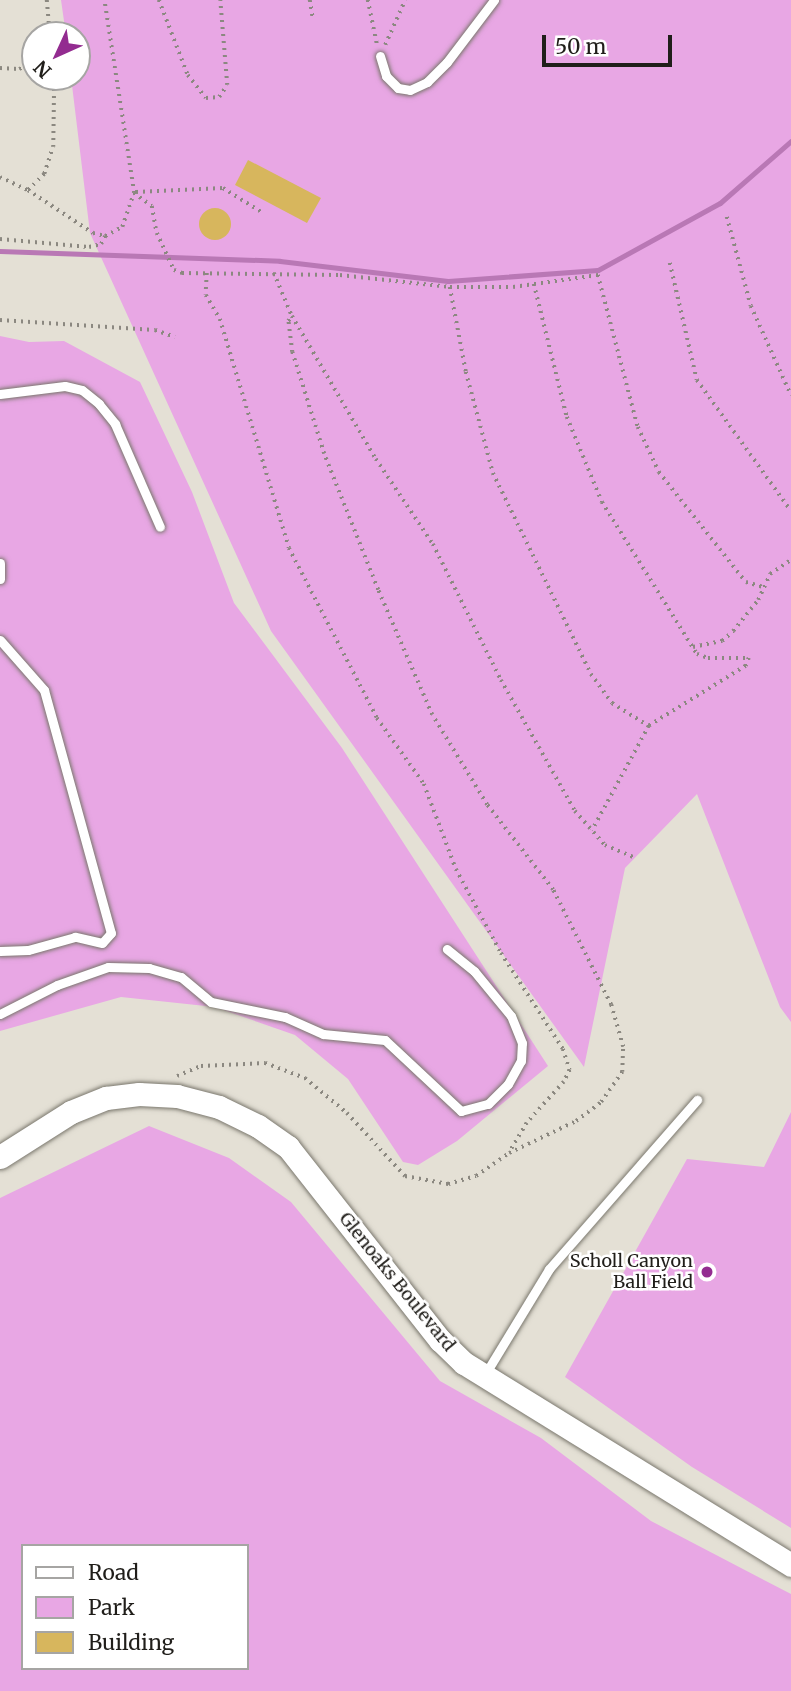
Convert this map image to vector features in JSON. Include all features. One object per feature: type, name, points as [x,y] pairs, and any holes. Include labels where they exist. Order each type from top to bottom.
[{"type":"street","name":"Glenoaks Boulevard","points":[[0,1157],[71,1112],[106,1098],[156,1095],[219,1107],[288,1147],[440,1340],[483,1378],[791,1565]]},
{"type":"lane","points":[[380,56],[386,76],[398,88],[410,90],[428,82],[447,62],[494,0]]},
{"type":"lane","points":[[0,394],[65,386],[82,390],[99,404],[115,424],[160,527]]},
{"type":"lane","points":[[0,563],[0,579]]},
{"type":"lane","points":[[0,640],[44,690],[111,933],[102,943],[75,937],[27,950],[0,951]]},
{"type":"lane","points":[[0,1014],[57,985],[108,967],[149,968],[181,977],[211,1002],[285,1017],[323,1034],[385,1040],[461,1111],[488,1104],[508,1084],[521,1061],[522,1043],[512,1016],[474,971],[447,949]]},
{"type":"lane","points":[[483,1378],[550,1269],[697,1100]]},
{"type":"path","points":[[47,0],[49,21]]},
{"type":"path","points":[[0,239],[89,247],[101,244],[105,236],[122,227],[134,193],[104,0]]},
{"type":"path","points":[[159,0],[188,75],[206,98],[219,97],[227,85],[220,0]]},
{"type":"path","points":[[310,0],[313,19]]},
{"type":"path","points":[[368,0],[380,56]]},
{"type":"path","points":[[380,56],[405,0]]},
{"type":"path","points":[[0,68],[21,68]]},
{"type":"path","points":[[28,190],[44,174],[53,147],[54,91]]},
{"type":"path","points":[[0,177],[28,190],[93,233],[105,236]]},
{"type":"path","points":[[134,193],[223,188],[264,213]]},
{"type":"path","points":[[134,193],[152,206],[164,248],[174,270],[182,273],[340,275],[450,287],[534,284],[598,275],[638,427],[659,472],[746,582],[764,587]]},
{"type":"path","points":[[727,217],[751,306],[791,395]]},
{"type":"path","points":[[670,263],[697,380],[791,511]]},
{"type":"path","points":[[208,273],[206,295],[220,319],[289,548],[377,718],[424,784],[456,869],[501,953],[563,1049],[570,1070],[564,1082],[527,1123],[509,1153]]},
{"type":"path","points":[[274,273],[292,316],[376,458],[433,544],[501,680],[575,811],[605,845],[635,858]]},
{"type":"path","points":[[534,284],[567,417],[602,502],[693,647],[708,658],[749,658],[746,666],[649,726],[592,831]]},
{"type":"path","points":[[450,287],[466,372],[493,473],[591,674],[612,703],[649,726]]},
{"type":"path","points":[[156,1095],[183,1071],[265,1063],[305,1078],[348,1113],[405,1176],[447,1184],[476,1176],[509,1153],[576,1121],[600,1102],[622,1072],[623,1047],[611,1005],[553,890],[487,805],[432,715],[324,454],[292,352],[288,321],[292,316]]},
{"type":"path","points":[[0,320],[155,330],[175,337]]},
{"type":"path","points":[[693,647],[722,641],[733,631],[770,575],[791,560]]},
{"type":"green space","points":[[61,0],[791,0],[791,1022],[780,1007],[697,794],[625,868],[584,1067],[271,631],[90,233],[73,91],[91,91],[91,21],[64,21]]},
{"type":"green space","points":[[0,336],[29,342],[64,341],[140,382],[192,492],[234,603],[342,748],[548,1066],[457,1141],[418,1165],[403,1162],[348,1079],[295,1035],[215,1007],[121,997],[0,1031]]},
{"type":"green space","name":"Scholl Canyon Ball Field","points":[[791,1112],[791,1528],[692,1467],[565,1377],[687,1159],[764,1167]]},
{"type":"green space","points":[[149,1126],[229,1158],[291,1202],[440,1381],[541,1438],[651,1521],[791,1594],[791,1691],[0,1691],[0,1198]]},
{"type":"building","points":[[248,160],[321,198],[307,223],[235,185]]},
{"type":"building","points":[[215,208],[226,213],[231,224],[226,235],[215,240],[204,235],[199,224],[204,213]]},
{"type":"waterway","points":[[0,251],[280,261],[448,281],[598,270],[720,203],[791,141]]},
{"type":"place","name":"Scholl Canyon Ball Field","points":[[707,1272]]}]
